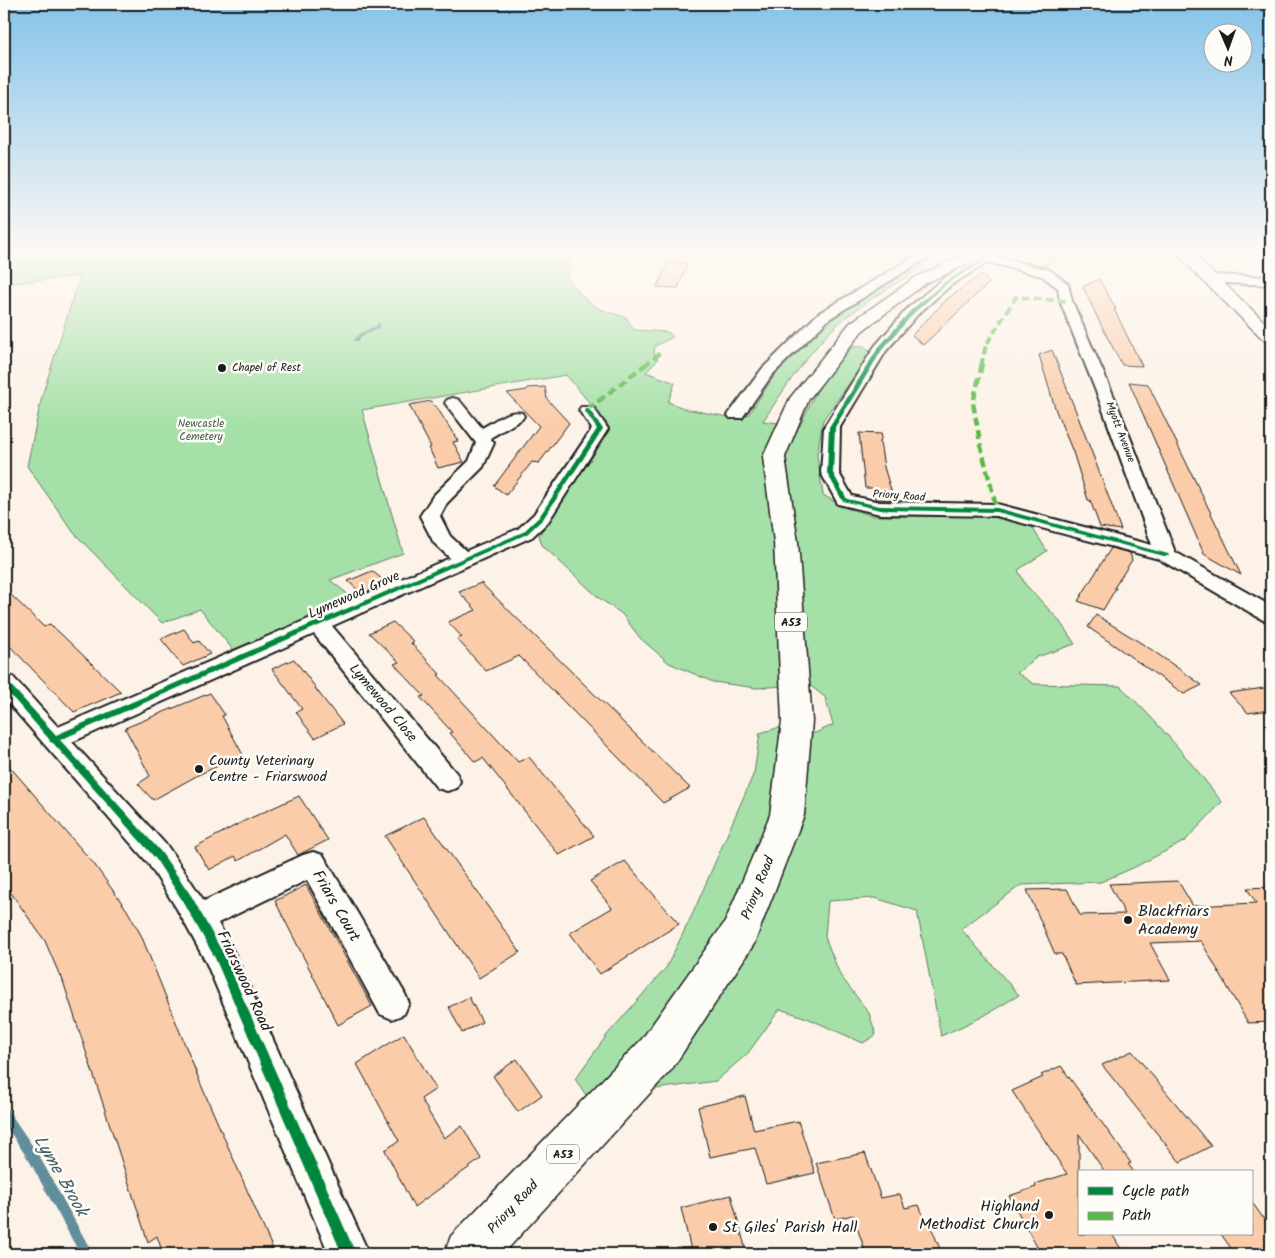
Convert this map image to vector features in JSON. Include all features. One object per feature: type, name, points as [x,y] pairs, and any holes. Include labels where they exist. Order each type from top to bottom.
[{"type":"main road","name":"Priory Road","points":[[469,1254],[657,1054],[740,932],[787,815],[797,721],[786,542],[774,457],[800,398],[856,327],[879,311]]},
{"type":"main road","points":[[1245,311],[1269,333]]},
{"type":"street","points":[[736,415],[767,372],[824,316],[833,311]]},
{"type":"street","name":"Priory Road","points":[[913,311],[880,350],[832,427],[830,473],[845,500],[880,508],[997,510],[1166,555]]},
{"type":"street","name":"Myott Avenue","points":[[1070,311],[1107,400],[1166,555]]},
{"type":"street","points":[[453,403],[485,443],[477,463],[440,500],[430,516],[440,539],[464,560]]},
{"type":"street","name":"Lymewood Grove","points":[[53,740],[525,533],[541,518],[600,429],[587,410]]},
{"type":"street","points":[[479,437],[516,416]]},
{"type":"street","points":[[1166,555],[1271,615]]},
{"type":"street","name":"Lymewood Close","points":[[318,624],[447,781]]},
{"type":"street","name":"Friarswood Road","points":[[4,683],[53,740],[158,855],[198,918],[219,955],[349,1254]]},
{"type":"street","name":"Friars Court","points":[[198,918],[313,864],[392,1003]]},
{"type":"green space","name":"Newcastle Cemetery","points":[[69,311],[605,311],[626,317],[634,330],[668,332],[673,337],[655,346],[654,353],[658,360],[646,372],[675,383],[668,402],[686,409],[739,419],[749,414],[774,376],[804,341],[826,321],[842,311],[855,311],[824,338],[802,364],[763,421],[800,426],[815,395],[834,364],[849,349],[864,346],[871,353],[823,420],[817,455],[823,495],[846,508],[874,516],[998,516],[1032,527],[1047,551],[1018,570],[1025,584],[1058,619],[1075,644],[1037,657],[1017,673],[1034,684],[1120,686],[1173,742],[1222,802],[1185,841],[1135,867],[1101,882],[1021,885],[961,929],[1019,995],[982,1017],[941,1036],[917,911],[875,898],[828,901],[825,937],[840,975],[869,1013],[876,1035],[863,1043],[807,1018],[780,1009],[748,1053],[716,1081],[588,1098],[575,1079],[607,1035],[666,968],[693,913],[754,773],[760,733],[777,728],[815,733],[833,725],[825,697],[808,684],[757,688],[713,682],[669,663],[640,638],[622,614],[599,598],[542,545],[539,535],[608,434],[608,425],[566,375],[362,410],[403,553],[330,580],[355,600],[233,650],[200,609],[162,623],[74,533],[27,466],[42,396]]},
{"type":"building","points":[[936,311],[960,311],[923,345],[912,335]]},
{"type":"building","points":[[1094,311],[1115,311],[1142,366],[1122,365]]},
{"type":"building","points":[[1052,350],[1121,530],[1100,527],[1090,500],[1088,500],[1073,452],[1056,411],[1039,355]]},
{"type":"building","points":[[1129,382],[1148,384],[1241,575],[1204,554]]},
{"type":"building","points":[[545,387],[547,399],[569,423],[539,463],[532,462],[506,495],[494,486],[539,426],[507,393],[527,390],[527,388]]},
{"type":"building","points":[[431,401],[458,441],[453,442],[464,462],[438,468],[429,448],[431,447],[409,405]]},
{"type":"building","points":[[859,433],[882,434],[880,442],[884,467],[894,500],[875,499],[872,488],[865,488]]},
{"type":"building","points":[[1111,548],[1130,553],[1132,560],[1114,588],[1116,588],[1103,610],[1078,601]]},
{"type":"building","points":[[372,571],[387,583],[362,594],[348,581]]},
{"type":"building","points":[[481,583],[690,788],[663,803],[519,656],[486,671],[457,639],[462,637],[448,622],[476,610],[459,592]]},
{"type":"building","points":[[4,588],[44,627],[50,624],[121,692],[74,712],[4,640]]},
{"type":"building","points":[[1096,615],[1149,648],[1202,685],[1184,694],[1088,627]]},
{"type":"building","points":[[393,622],[414,642],[411,643],[440,674],[438,675],[518,762],[529,757],[594,836],[559,855],[483,758],[475,762],[450,733],[452,732],[420,697],[424,696],[394,664],[399,662],[369,633]]},
{"type":"building","points":[[184,629],[194,643],[199,641],[210,654],[183,666],[161,639]]},
{"type":"building","points":[[294,659],[343,724],[315,738],[296,712],[302,709],[272,669]]},
{"type":"building","points":[[1271,687],[1271,710],[1248,713],[1229,693]]},
{"type":"building","points":[[210,693],[225,715],[222,716],[243,755],[200,774],[153,800],[138,784],[150,776],[125,728]]},
{"type":"building","points":[[4,760],[94,864],[127,910],[141,935],[202,1087],[275,1254],[163,1254],[157,1236],[148,1242],[61,975],[45,941],[4,883]]},
{"type":"building","points":[[299,796],[328,840],[298,855],[285,834],[238,861],[235,856],[209,870],[195,847],[244,821]]},
{"type":"building","points":[[424,817],[520,952],[479,978],[385,836]]},
{"type":"building","points":[[625,861],[679,924],[600,974],[570,933],[612,908],[590,881]]},
{"type":"building","points":[[1178,881],[1193,906],[1256,903],[1247,888],[1271,887],[1271,1022],[1248,1023],[1201,941],[1150,943],[1170,980],[1076,985],[1062,954],[1055,954],[1027,890],[1067,889],[1080,915],[1125,914],[1109,884]]},
{"type":"building","points":[[306,885],[372,1006],[338,1025],[275,901]]},
{"type":"building","points":[[469,997],[482,1022],[462,1033],[449,1007]]},
{"type":"building","points":[[404,1034],[436,1089],[421,1099],[444,1138],[462,1126],[481,1159],[414,1207],[385,1150],[399,1141],[357,1064]]},
{"type":"building","points":[[1132,1051],[1211,1146],[1180,1162],[1102,1065]]},
{"type":"building","points":[[517,1059],[542,1095],[518,1112],[493,1076]]},
{"type":"building","points":[[1061,1066],[1131,1163],[1128,1164],[1132,1170],[1104,1170],[1079,1134],[1078,1236],[1113,1236],[1124,1254],[1041,1254],[1009,1196],[1036,1187],[1035,1184],[1067,1174],[1012,1091],[1043,1077],[1041,1075]]},
{"type":"building","points":[[745,1096],[754,1130],[798,1121],[815,1173],[766,1184],[755,1148],[710,1157],[698,1107]]},
{"type":"building","points":[[865,1153],[881,1198],[900,1194],[905,1208],[919,1205],[927,1225],[930,1224],[942,1254],[866,1254],[853,1215],[835,1219],[816,1163]]},
{"type":"building","name":"St Giles' Parish Hall","points":[[731,1195],[747,1254],[692,1254],[681,1208]]},
{"type":"building","points":[[1252,1202],[1271,1229],[1271,1254],[1235,1254],[1222,1236],[1252,1236]]},
{"type":"waterway","points":[[356,340],[360,335],[379,326],[378,324]]},
{"type":"waterway","name":"Lyme Brook","points":[[4,1114],[34,1158],[87,1254]]},
{"type":"marked path","points":[[997,510],[981,447],[973,403],[986,345],[1007,311]]},
{"type":"marked path","points":[[587,410],[663,351]]},
{"type":"cycle path","points":[[913,311],[880,349],[832,427],[830,473],[845,500],[880,508],[997,510],[1166,555]]},
{"type":"cycle path","points":[[53,740],[525,533],[541,518],[600,429],[587,410]]},
{"type":"cycle path","points":[[4,683],[158,855],[188,900],[219,955],[349,1254]]},
{"type":"place","name":"Chapel of Rest","points":[[222,368]]},
{"type":"place","name":"County Veterinary Centre - Friarswood","points":[[199,769]]},
{"type":"place","name":"Blackfriars Academy","points":[[1128,920]]},
{"type":"place","name":"Highland Methodist Church","points":[[1049,1215]]},
{"type":"place","name":"St Giles' Parish Hall","points":[[713,1227]]}]
